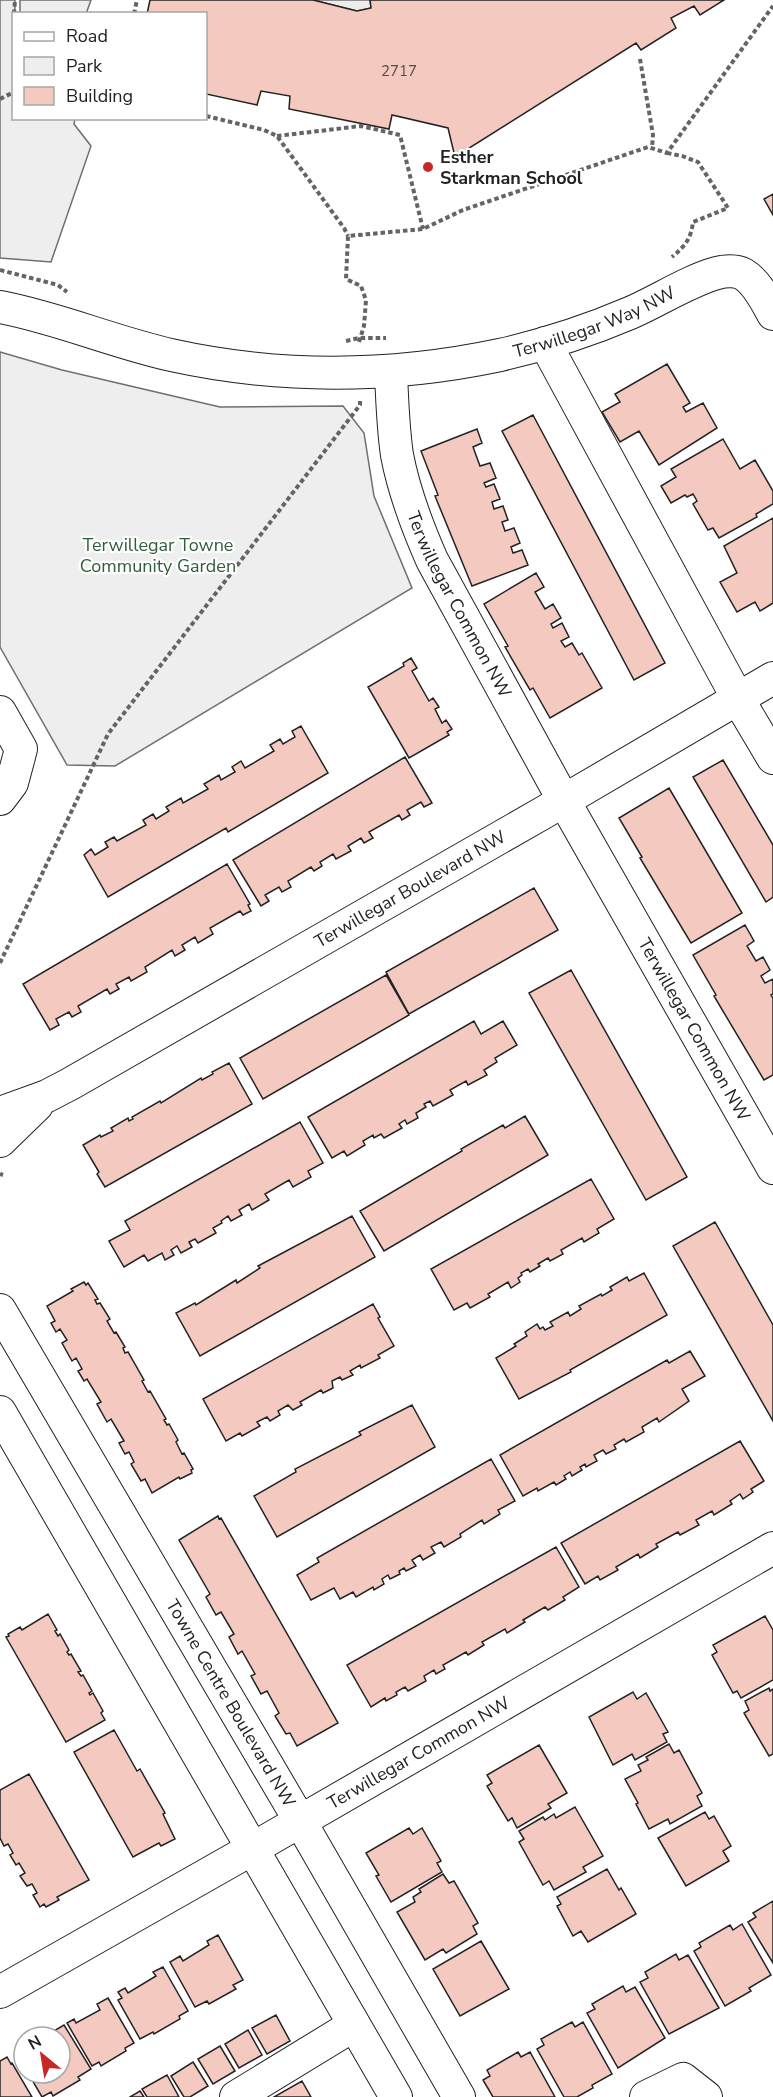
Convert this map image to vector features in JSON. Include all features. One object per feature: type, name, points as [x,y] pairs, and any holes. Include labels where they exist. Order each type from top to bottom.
[{"type":"street","name":"Terwillegar Way NW","points":[[391,372],[468,361],[545,344],[629,314],[704,277],[728,271],[743,274],[754,285],[773,314]]},
{"type":"street","points":[[0,307],[198,360],[306,373],[391,372]]},
{"type":"street","points":[[545,344],[738,699],[773,758]]},
{"type":"street","name":"Terwillegar Common NW","points":[[391,372],[397,453],[404,485],[432,560],[564,801],[773,1168]]},
{"type":"street","name":"Terwillegar Boulevard NW","points":[[0,1113],[47,1096],[564,801],[773,678]]},
{"type":"street","points":[[0,712],[21,749],[12,783],[0,799]]},
{"type":"street","name":"Terwillegar Boulevard NW","points":[[0,1141],[47,1096]]},
{"type":"street","name":"Towne Centre Boulevard NW","points":[[0,1310],[10,1349],[300,1821],[459,2097]]},
{"type":"street","points":[[0,1412],[396,2097]]},
{"type":"street","name":"Terwillegar Common NW","points":[[0,1992],[773,1548]]},
{"type":"street","points":[[236,2097],[354,2025]]},
{"type":"street","points":[[646,2097],[682,2079],[706,2097]]},
{"type":"path","points":[[667,153],[773,6]]},
{"type":"path","points":[[640,59],[653,135],[652,148]]},
{"type":"path","points":[[207,116],[264,129],[277,136],[344,228],[348,236],[346,279],[361,286],[366,300],[364,326],[358,338]]},
{"type":"path","points":[[277,136],[361,126],[400,135],[423,229]]},
{"type":"path","points":[[348,236],[423,229],[463,210],[648,147],[698,162],[728,208],[693,222],[692,234],[686,245],[665,263]]},
{"type":"path","points":[[0,270],[58,285],[72,296]]},
{"type":"path","points":[[335,343],[358,338],[389,338]]},
{"type":"path","points":[[0,963],[108,734],[360,405],[360,373]]},
{"type":"green space","points":[[0,0],[15,0],[15,12],[12,12],[12,120],[75,120],[74,124],[91,146],[51,262],[0,258]]},
{"type":"green space","points":[[20,0],[91,0],[87,12],[20,12]]},
{"type":"green space","name":"Terwillegar Towne Community Garden","points":[[0,352],[62,370],[220,407],[343,406],[364,433],[374,496],[412,588],[115,766],[67,765],[0,647]]},
{"type":"shaded area","points":[[313,0],[370,0],[371,8],[357,11]]},
{"type":"building","points":[[150,0],[313,0],[357,11],[371,8],[370,0],[724,0],[700,15],[694,6],[671,18],[676,28],[641,50],[636,43],[455,157],[448,128],[392,115],[389,129],[289,109],[290,96],[261,91],[257,105],[207,94],[207,12],[147,12]]},
{"type":"building","points":[[773,194],[773,215],[764,199]]},
{"type":"building","points":[[667,364],[690,403],[683,407],[686,412],[703,403],[717,428],[659,465],[639,431],[620,442],[602,412],[620,402],[615,394]]},
{"type":"building","points":[[533,415],[665,663],[634,680],[502,431]]},
{"type":"building","points":[[477,429],[482,443],[473,447],[480,466],[490,463],[496,478],[484,483],[486,487],[494,484],[500,499],[492,502],[494,509],[503,506],[508,520],[502,522],[505,531],[514,528],[520,543],[511,547],[513,553],[522,550],[528,565],[472,586],[435,496],[438,495],[421,451]]},
{"type":"building","points":[[723,439],[740,469],[755,460],[773,491],[773,504],[756,514],[757,517],[719,538],[713,528],[708,530],[693,504],[697,501],[693,494],[687,497],[685,495],[671,503],[661,486],[676,477],[671,469]]},
{"type":"building","points":[[773,518],[773,603],[760,611],[755,602],[737,612],[720,582],[737,573],[724,546]]},
{"type":"building","points":[[536,573],[544,587],[535,592],[545,609],[553,604],[561,618],[551,624],[553,628],[562,623],[569,637],[561,641],[565,647],[572,643],[579,655],[582,653],[602,688],[550,718],[533,688],[530,690],[505,647],[508,646],[484,604]]},
{"type":"building","points":[[411,658],[417,668],[412,671],[429,701],[433,698],[439,707],[435,709],[442,723],[446,720],[452,729],[447,732],[449,735],[409,758],[368,687],[404,666],[403,663]]},
{"type":"building","points":[[301,726],[328,773],[228,832],[226,828],[108,897],[84,855],[91,849],[95,855],[108,847],[105,842],[114,837],[117,841],[146,825],[143,820],[153,814],[156,819],[169,811],[166,807],[181,798],[183,803],[208,789],[204,784],[219,775],[221,780],[235,772],[232,767],[241,761],[245,768],[274,751],[270,745],[280,739],[283,744],[295,737],[292,731]]},
{"type":"building","points":[[405,757],[432,803],[424,807],[421,802],[407,810],[410,815],[402,820],[399,815],[369,832],[373,838],[364,843],[361,838],[348,846],[351,851],[336,859],[333,854],[320,862],[322,866],[314,871],[311,867],[288,881],[291,887],[282,892],[279,887],[265,895],[269,901],[261,906],[233,860]]},
{"type":"building","points":[[723,760],[773,845],[773,897],[766,902],[693,777]]},
{"type":"building","points":[[669,788],[742,913],[691,943],[619,818]]},
{"type":"building","points":[[227,864],[250,904],[248,905],[251,911],[243,915],[240,911],[210,928],[213,934],[198,943],[195,937],[182,945],[185,950],[175,956],[172,950],[145,967],[147,972],[131,981],[129,977],[116,984],[119,989],[110,994],[107,989],[78,1006],[81,1012],[72,1017],[69,1012],[56,1019],[59,1025],[50,1030],[23,984]]},
{"type":"building","points":[[534,888],[558,930],[409,1014],[386,972]]},
{"type":"building","points":[[745,925],[754,941],[747,946],[756,961],[763,957],[770,970],[761,976],[765,983],[773,979],[773,994],[771,995],[773,998],[773,1075],[764,1080],[714,996],[716,995],[693,955]]},
{"type":"building","points":[[571,970],[687,1177],[646,1200],[529,993]]},
{"type":"building","points":[[386,975],[409,1015],[263,1099],[240,1058]]},
{"type":"building","points":[[474,1021],[481,1034],[503,1021],[517,1045],[495,1058],[497,1062],[484,1070],[487,1075],[468,1085],[466,1081],[450,1090],[453,1095],[433,1106],[430,1101],[424,1104],[426,1107],[416,1113],[418,1118],[407,1124],[405,1120],[399,1124],[402,1128],[384,1138],[381,1134],[374,1138],[373,1135],[363,1141],[365,1145],[347,1156],[344,1151],[332,1158],[308,1117]]},
{"type":"building","points":[[229,1063],[252,1104],[105,1187],[83,1145],[100,1135],[101,1137],[113,1131],[111,1128],[128,1118],[129,1121],[133,1119],[132,1117],[160,1101],[161,1103]]},
{"type":"building","points":[[525,1116],[548,1155],[384,1251],[360,1211],[462,1151],[461,1149],[503,1125],[505,1128]]},
{"type":"building","points":[[300,1122],[323,1163],[308,1171],[311,1177],[293,1187],[289,1180],[265,1194],[269,1200],[252,1210],[249,1204],[239,1210],[242,1215],[231,1221],[228,1216],[213,1228],[216,1233],[198,1243],[195,1239],[189,1242],[192,1247],[181,1253],[177,1246],[171,1250],[174,1255],[165,1260],[162,1253],[148,1261],[144,1255],[124,1267],[109,1241],[130,1230],[125,1221]]},
{"type":"building","points":[[591,1179],[614,1219],[597,1229],[599,1233],[584,1242],[582,1238],[561,1250],[563,1254],[550,1261],[548,1258],[530,1272],[528,1269],[521,1273],[522,1275],[518,1278],[520,1282],[511,1288],[508,1282],[488,1294],[490,1297],[470,1308],[467,1303],[454,1310],[431,1269]]},
{"type":"building","points":[[352,1216],[375,1257],[200,1356],[176,1313],[195,1303],[196,1305],[236,1280],[237,1283],[260,1268],[258,1266]]},
{"type":"building","points":[[715,1222],[773,1325],[773,1421],[673,1246]]},
{"type":"building","points":[[644,1273],[667,1315],[570,1370],[571,1372],[519,1399],[496,1358],[516,1346],[514,1344],[527,1336],[525,1332],[537,1324],[540,1329],[543,1327],[545,1330],[553,1326],[550,1322],[568,1312],[570,1316],[581,1309],[579,1306],[612,1290],[610,1287],[627,1277],[629,1281]]},
{"type":"building","points":[[84,1282],[86,1285],[88,1283],[98,1299],[95,1300],[97,1304],[100,1303],[110,1319],[107,1321],[125,1347],[123,1348],[125,1353],[128,1352],[148,1392],[150,1391],[166,1419],[164,1420],[167,1425],[169,1424],[178,1440],[176,1442],[182,1454],[184,1453],[193,1469],[192,1473],[180,1479],[179,1477],[152,1493],[145,1479],[141,1481],[131,1464],[134,1462],[129,1452],[125,1454],[119,1443],[124,1441],[111,1419],[107,1422],[97,1404],[101,1402],[87,1379],[84,1381],[78,1371],[82,1369],[76,1358],[72,1361],[62,1343],[67,1340],[60,1329],[56,1332],[51,1323],[55,1321],[47,1306]]},
{"type":"building","points":[[373,1304],[394,1346],[378,1355],[380,1358],[350,1371],[353,1375],[332,1381],[333,1388],[323,1393],[321,1390],[300,1402],[302,1405],[293,1410],[288,1405],[278,1411],[280,1415],[270,1421],[267,1417],[257,1422],[260,1426],[242,1436],[240,1433],[226,1441],[203,1399]]},
{"type":"building","points":[[690,1351],[705,1376],[682,1389],[689,1401],[659,1422],[657,1418],[642,1427],[644,1432],[626,1442],[624,1439],[614,1445],[616,1449],[606,1454],[603,1450],[594,1455],[597,1461],[586,1467],[585,1464],[580,1467],[582,1470],[572,1476],[570,1472],[564,1476],[566,1479],[556,1485],[554,1482],[523,1496],[500,1455],[667,1360],[669,1363]]},
{"type":"building","points":[[412,1405],[435,1447],[277,1537],[254,1496],[296,1472],[295,1469],[361,1435],[359,1432]]},
{"type":"building","points":[[740,1441],[764,1481],[751,1489],[753,1492],[743,1499],[740,1494],[730,1501],[732,1504],[714,1515],[712,1511],[696,1520],[699,1525],[680,1535],[678,1532],[656,1544],[658,1547],[640,1558],[638,1554],[616,1567],[618,1570],[600,1580],[598,1576],[585,1584],[561,1543]]},
{"type":"building","points":[[491,1459],[515,1501],[498,1510],[500,1514],[484,1524],[482,1520],[444,1547],[441,1542],[431,1547],[435,1553],[423,1560],[420,1555],[412,1560],[416,1566],[406,1571],[404,1568],[399,1571],[400,1574],[390,1579],[388,1575],[382,1579],[384,1584],[374,1590],[373,1587],[356,1597],[353,1592],[340,1599],[334,1588],[311,1600],[297,1575],[319,1562],[317,1558]]},
{"type":"building","points":[[218,1516],[338,1723],[297,1746],[290,1733],[286,1734],[275,1716],[279,1713],[267,1691],[261,1694],[251,1676],[255,1674],[242,1651],[238,1654],[229,1637],[234,1634],[221,1612],[216,1615],[206,1597],[210,1594],[179,1540]]},
{"type":"building","points":[[556,1547],[579,1587],[563,1597],[565,1600],[548,1610],[545,1607],[507,1633],[505,1629],[482,1642],[484,1645],[468,1655],[466,1652],[443,1665],[445,1669],[436,1674],[434,1670],[424,1676],[426,1681],[408,1691],[405,1687],[396,1692],[397,1695],[386,1701],[385,1698],[371,1707],[347,1665]]},
{"type":"building","points":[[48,1614],[57,1630],[55,1631],[58,1636],[60,1634],[69,1650],[67,1652],[71,1654],[81,1671],[78,1672],[81,1676],[83,1675],[92,1691],[90,1695],[93,1693],[103,1711],[101,1713],[105,1720],[66,1742],[6,1637],[20,1627],[22,1630]]},
{"type":"building","points":[[765,1616],[773,1630],[773,1680],[741,1698],[737,1691],[733,1693],[712,1655],[717,1652],[713,1645]]},
{"type":"building","points":[[769,1688],[770,1691],[773,1689],[773,1754],[769,1756],[744,1713],[749,1710],[745,1701]]},
{"type":"building","points":[[633,1692],[637,1699],[646,1693],[668,1732],[663,1734],[667,1742],[635,1760],[632,1754],[613,1765],[589,1717]]},
{"type":"building","points":[[114,1730],[137,1771],[140,1769],[165,1813],[163,1814],[175,1839],[161,1846],[159,1843],[133,1857],[74,1752]]},
{"type":"building","points":[[669,1744],[674,1753],[679,1750],[702,1793],[697,1796],[702,1806],[670,1824],[668,1819],[649,1829],[625,1779],[641,1771],[638,1765],[648,1760],[646,1757]]},
{"type":"building","points":[[539,1745],[567,1793],[548,1804],[551,1808],[517,1828],[512,1818],[508,1821],[487,1786],[492,1783],[487,1775]]},
{"type":"building","points":[[29,1774],[89,1880],[57,1897],[59,1900],[46,1907],[44,1904],[40,1907],[33,1895],[37,1893],[32,1884],[27,1886],[20,1876],[25,1873],[10,1855],[13,1853],[8,1844],[4,1846],[0,1838],[0,1790]]},
{"type":"building","points":[[575,1807],[603,1856],[583,1867],[586,1872],[554,1890],[549,1881],[543,1885],[519,1842],[524,1839],[519,1831],[543,1817],[545,1820],[554,1814],[556,1818]]},
{"type":"building","points":[[705,1812],[709,1819],[714,1816],[731,1846],[723,1851],[729,1861],[686,1886],[658,1838]]},
{"type":"building","points":[[409,1828],[413,1834],[422,1828],[441,1861],[437,1863],[442,1872],[391,1902],[366,1853]]},
{"type":"building","points":[[607,1869],[636,1914],[588,1942],[581,1931],[573,1936],[557,1906],[561,1904],[557,1897]]},
{"type":"building","points":[[443,1874],[449,1883],[454,1881],[478,1923],[473,1926],[477,1934],[446,1953],[443,1949],[425,1960],[397,1912],[415,1902],[413,1897],[421,1892],[419,1889]]},
{"type":"building","points":[[773,1901],[773,1963],[748,1922],[756,1917],[753,1913]]},
{"type":"building","points":[[742,1924],[771,1975],[749,1988],[751,1991],[725,2006],[694,1951],[701,1947],[699,1943],[730,1925],[733,1930]]},
{"type":"building","points":[[218,1935],[243,1980],[233,1985],[236,1989],[209,2004],[207,2001],[195,2007],[170,1962],[180,1956],[183,1961],[209,1945],[207,1941]]},
{"type":"building","points":[[481,1941],[509,1989],[460,2016],[433,1969]]},
{"type":"building","points":[[676,1954],[679,1960],[688,1955],[719,2008],[669,2034],[640,1982],[648,1978],[645,1972]]},
{"type":"building","points":[[163,1967],[188,2011],[179,2016],[180,2019],[140,2039],[118,2000],[122,1998],[118,1992],[125,1988],[128,1993],[156,1976],[153,1972]]},
{"type":"building","points":[[623,1986],[626,1992],[635,1987],[665,2038],[618,2068],[587,2013],[595,2009],[592,2004]]},
{"type":"building","points":[[108,1998],[134,2043],[125,2048],[126,2051],[101,2066],[99,2062],[92,2066],[72,2032],[72,2025],[67,2023],[74,2019],[76,2023],[100,2010],[97,2004]]},
{"type":"building","points":[[276,2015],[290,2041],[267,2054],[252,2028]]},
{"type":"building","points":[[572,2022],[575,2027],[583,2022],[612,2074],[577,2097],[564,2097],[537,2049],[544,2045],[541,2039]]},
{"type":"building","points":[[248,2030],[262,2055],[239,2068],[225,2044]]},
{"type":"building","points":[[72,2038],[91,2069],[78,2077],[80,2080],[72,2085]]},
{"type":"building","points":[[220,2046],[235,2071],[213,2084],[198,2059]]},
{"type":"building","points":[[518,2052],[521,2057],[530,2052],[555,2097],[493,2097],[483,2080],[490,2076],[487,2070]]},
{"type":"building","points":[[7,2057],[12,2063],[12,2085],[25,2085],[32,2097],[0,2097],[0,2061]]},
{"type":"building","points":[[193,2062],[208,2086],[190,2097],[184,2097],[171,2076]]},
{"type":"building","points":[[167,2075],[179,2097],[147,2097],[142,2089]]},
{"type":"building","points":[[302,2081],[311,2097],[274,2097]]},
{"type":"building","points":[[35,2085],[72,2085],[53,2096],[51,2092],[42,2097]]},
{"type":"building","points":[[140,2091],[144,2097],[130,2097]]},
{"type":"place","name":"Esther Starkman School","points":[[428,167]]}]
